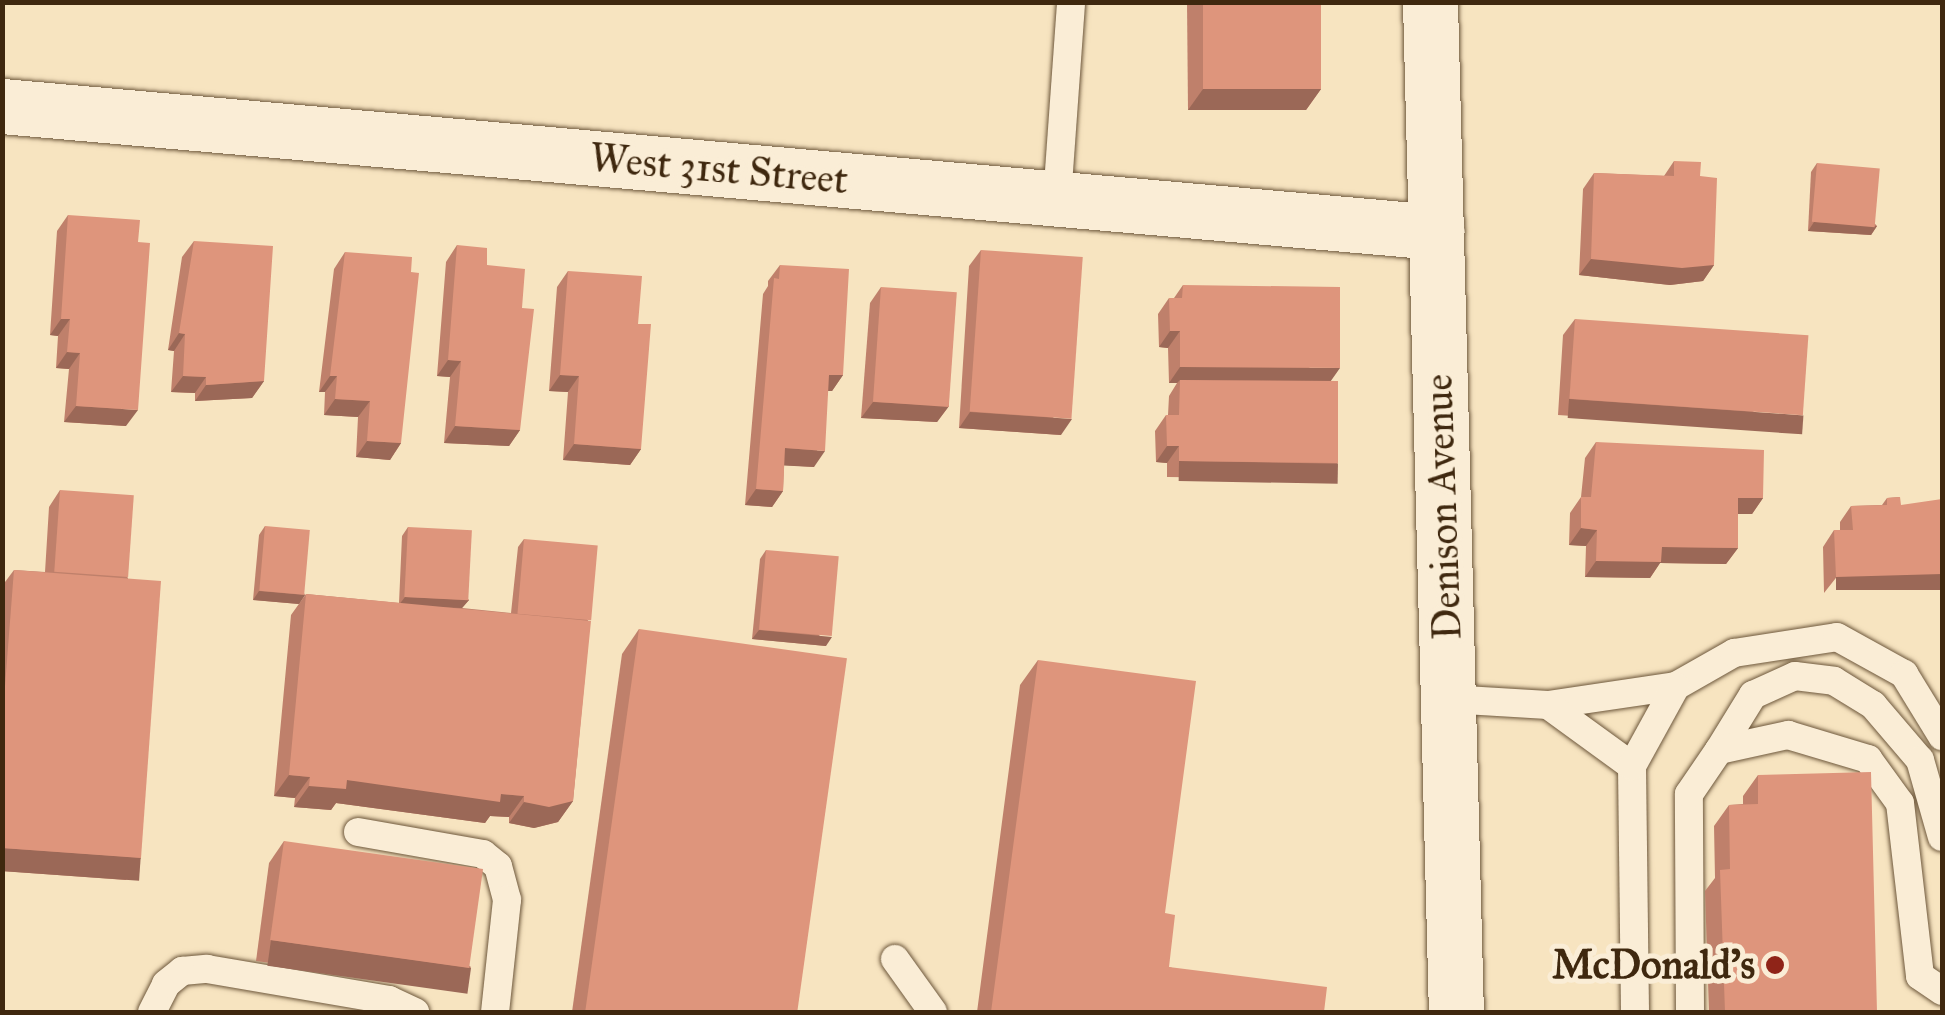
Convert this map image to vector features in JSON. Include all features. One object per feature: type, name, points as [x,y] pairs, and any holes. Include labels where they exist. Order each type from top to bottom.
[{"type":"street","name":"Denison Avenue","points":[[1430,2],[1456,1012]]},
{"type":"street","name":"West 31st Street","points":[[2,106],[1436,232]]},
{"type":"lane","points":[[1057,199],[1071,2]]},
{"type":"lane","points":[[1448,699],[1548,705],[1676,686],[1734,654],[1836,636],[1904,674],[1942,736]]},
{"type":"lane","points":[[1690,1012],[1688,794],[1753,694],[1795,676],[1834,680],[1873,705],[1920,760],[1942,837]]},
{"type":"lane","points":[[1635,1012],[1632,766],[1676,686]]},
{"type":"lane","points":[[1548,705],[1632,766]]},
{"type":"lane","points":[[1718,750],[1788,735],[1868,760],[1900,803],[1920,976],[1942,990]]},
{"type":"lane","points":[[358,832],[483,854],[498,866],[507,900],[495,1012]]},
{"type":"lane","points":[[895,958],[933,1012]]},
{"type":"lane","points":[[152,1012],[174,978],[207,968],[390,1000],[414,1012]]},
{"type":"building","points":[[1203,2],[1321,2],[1321,89],[1203,89]]},
{"type":"building","points":[[1674,161],[1701,162],[1700,176],[1717,178],[1714,265],[1682,268],[1591,259],[1594,173],[1674,176]]},
{"type":"building","points":[[1817,163],[1880,168],[1875,227],[1812,222]]},
{"type":"building","points":[[68,215],[140,220],[138,242],[150,243],[138,410],[76,406],[80,353],[67,352],[70,319],[61,319]]},
{"type":"building","points":[[194,241],[273,246],[264,381],[206,385],[206,377],[183,376],[185,334],[179,333]]},
{"type":"building","points":[[457,245],[487,248],[487,265],[525,269],[522,308],[534,309],[520,430],[455,426],[461,361],[448,360]]},
{"type":"building","points":[[981,250],[1083,257],[1071,419],[970,412]]},
{"type":"building","points":[[345,252],[412,257],[411,272],[419,273],[401,443],[367,441],[370,401],[335,399],[337,376],[330,376]]},
{"type":"building","points":[[780,265],[849,269],[843,375],[829,375],[825,451],[785,448],[783,491],[756,489],[774,278],[779,279]]},
{"type":"building","points":[[568,271],[642,276],[638,324],[651,324],[641,449],[574,444],[579,376],[560,375]]},
{"type":"building","points":[[1183,285],[1340,287],[1340,368],[1180,367],[1180,331],[1170,331],[1169,298],[1182,298]]},
{"type":"building","points":[[881,287],[957,292],[949,407],[873,402]]},
{"type":"building","points":[[1575,319],[1808,335],[1803,415],[1569,399]]},
{"type":"building","points":[[1180,380],[1338,381],[1338,463],[1179,461],[1179,446],[1167,446],[1166,415],[1179,415]]},
{"type":"building","points":[[1596,442],[1764,450],[1763,498],[1738,498],[1738,548],[1662,547],[1661,562],[1596,561],[1597,530],[1581,528],[1581,497],[1591,497]]},
{"type":"building","points":[[60,490],[134,495],[128,577],[54,572]]},
{"type":"building","points":[[1900,497],[1901,505],[1942,499],[1942,574],[1836,577],[1834,530],[1853,530],[1851,506],[1887,505],[1887,498]]},
{"type":"building","points":[[265,526],[310,530],[304,595],[259,591]]},
{"type":"building","points":[[408,527],[472,530],[468,600],[404,597]]},
{"type":"building","points":[[524,539],[598,545],[591,620],[517,614]]},
{"type":"building","points":[[766,550],[839,556],[832,636],[759,630]]},
{"type":"building","points":[[14,570],[161,581],[141,858],[2,848],[2,725]]},
{"type":"building","points":[[306,594],[591,621],[573,801],[549,807],[524,802],[524,796],[501,794],[500,802],[347,780],[346,789],[309,786],[310,777],[289,775]]},
{"type":"building","points":[[639,629],[847,658],[797,1012],[585,1012]]},
{"type":"building","points":[[1038,660],[1196,681],[1165,913],[1175,915],[1169,967],[1327,987],[1324,1012],[991,1012]]},
{"type":"building","points":[[1871,772],[1877,1012],[1725,1012],[1720,870],[1730,869],[1729,805],[1758,804],[1758,775]]},
{"type":"building","points":[[284,841],[483,869],[469,968],[270,940]]},
{"type":"place","name":"McDonald's","points":[[1775,965]]}]
